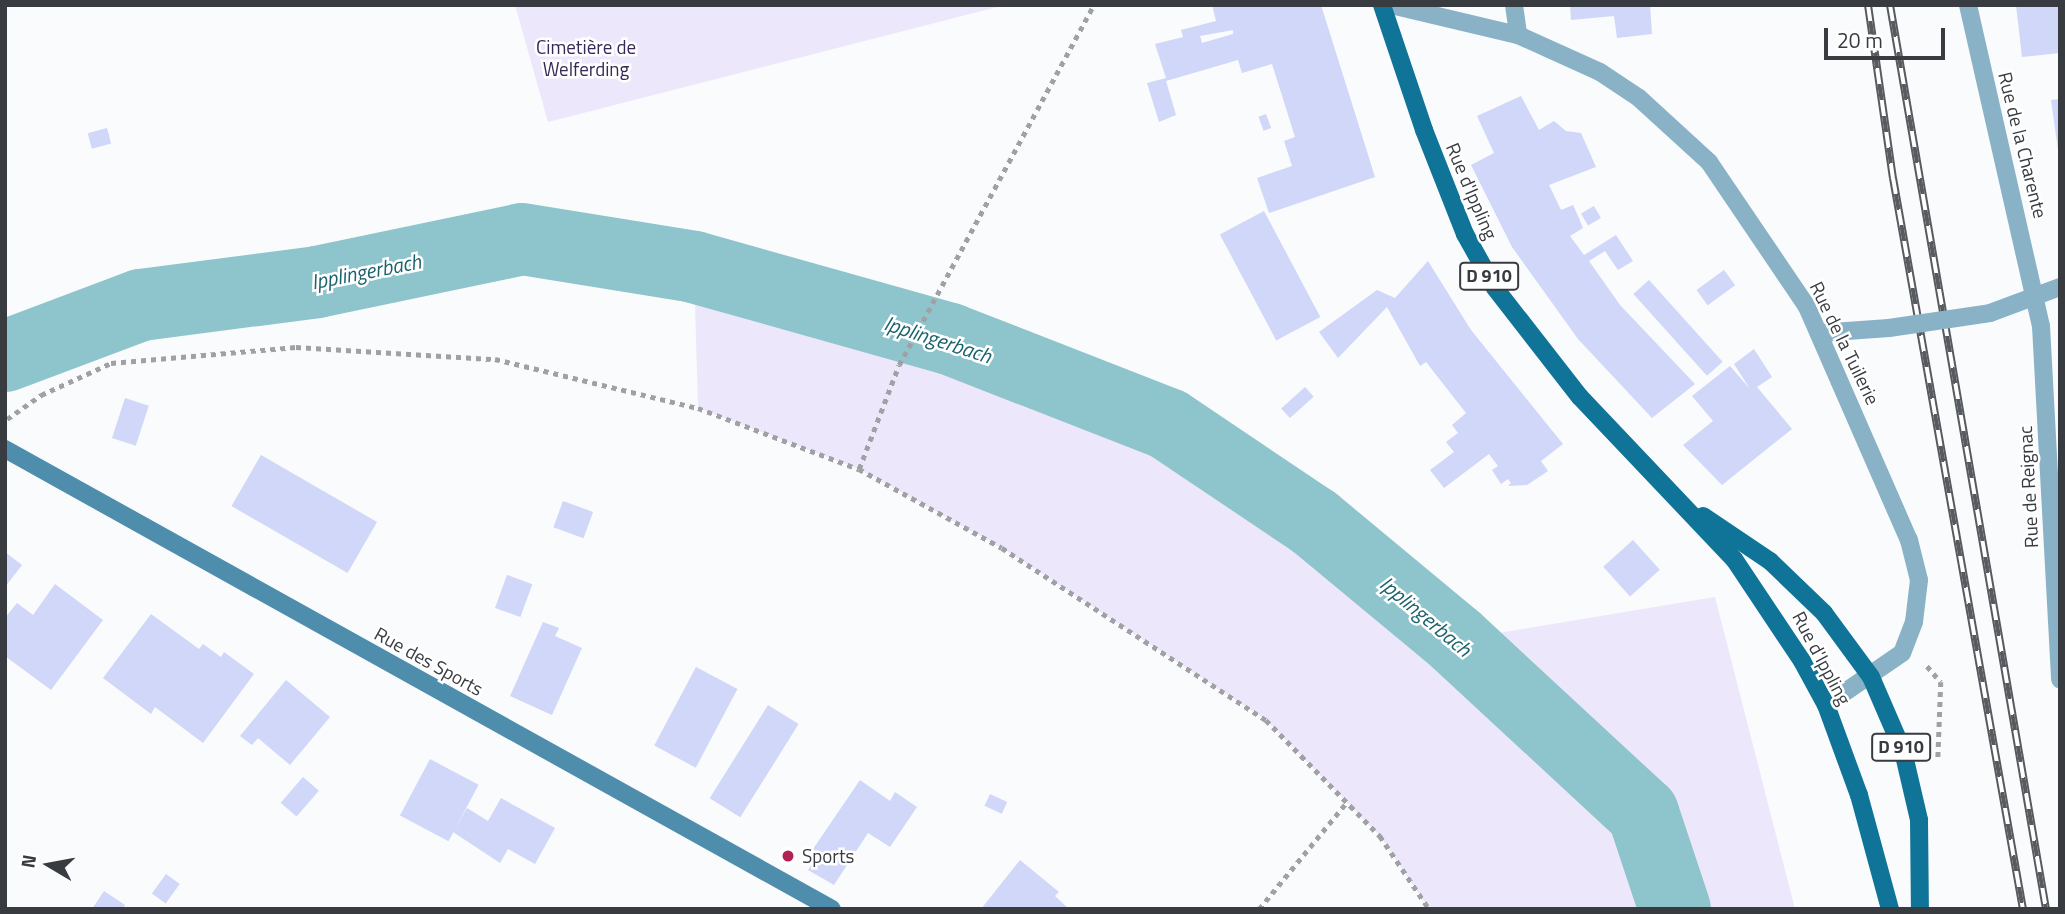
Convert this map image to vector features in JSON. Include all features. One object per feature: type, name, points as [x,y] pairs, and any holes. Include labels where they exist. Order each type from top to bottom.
[{"type":"main road","name":"Rue d'Ippling","points":[[1382,5],[1428,142],[1465,234],[1495,288],[1564,379],[1734,559],[1771,609],[1826,705],[1859,795],[1890,909]]},
{"type":"main road","name":"Rue d'Ippling","points":[[1676,498],[1770,561],[1824,613],[1871,677],[1903,751],[1919,820],[1920,909]]},
{"type":"street","name":"Rue de la Tuilerie","points":[[1391,5],[1518,34],[1600,72],[1680,132],[1709,162],[1748,214],[1819,333],[1909,540],[1919,580],[1908,644]]},
{"type":"street","points":[[1514,5],[1518,34]]},
{"type":"street","name":"Rue de la Charente","points":[[1968,5],[2036,294]]},
{"type":"street","points":[[1819,333],[1889,328],[1990,313],[2060,287]]},
{"type":"street","name":"Rue de Reignac","points":[[2036,294],[2060,679]]},
{"type":"street","name":"Rue des Sports","points":[[5,449],[832,909]]},
{"type":"street","points":[[1826,705],[1871,677],[1908,644]]},
{"type":"path","points":[[859,469],[899,365],[1094,5]]},
{"type":"path","points":[[5,421],[41,395],[111,363],[296,347],[495,359],[698,408],[859,469],[1002,548],[1266,720],[1380,836],[1429,909]]},
{"type":"path","points":[[1908,644],[1941,682],[1940,771]]},
{"type":"path","points":[[1259,909],[1347,802]]},
{"type":"green space","name":"Cimetière de Welferding","points":[[515,5],[1005,5],[548,122]]},
{"type":"green space","points":[[694,267],[950,339],[1168,424],[1314,522],[1456,640],[1715,597],[1795,909],[1429,909],[1380,836],[1266,720],[1002,548],[859,469],[698,408]]},
{"type":"building","points":[[1212,5],[1321,5],[1375,177],[1269,213],[1257,178],[1292,166],[1284,141],[1295,137],[1272,64],[1242,73],[1238,60],[1166,81],[1176,115],[1159,122],[1147,83],[1166,78],[1155,44],[1183,37],[1181,30],[1216,21]],"holes":[[[1233,30],[1233,34],[1202,43],[1200,36]]]},
{"type":"building","points":[[1570,5],[1650,5],[1652,34],[1617,38],[1614,16],[1571,20]]},
{"type":"building","points":[[2016,5],[2060,5],[2060,53],[2022,57]]},
{"type":"building","points":[[1521,96],[1539,130],[1554,121],[1566,131],[1581,133],[1596,167],[1549,185],[1561,210],[1573,205],[1583,228],[1570,236],[1584,255],[1616,235],[1633,261],[1618,270],[1605,251],[1589,261],[1620,305],[1695,384],[1652,418],[1578,339],[1512,247],[1471,165],[1494,153],[1477,116]]},
{"type":"building","points":[[2060,99],[2060,150],[2058,150],[2051,100]]},
{"type":"building","points":[[1266,114],[1271,128],[1264,131],[1258,117]]},
{"type":"building","points":[[107,128],[111,143],[92,149],[88,133]]},
{"type":"building","points":[[1594,206],[1601,218],[1588,226],[1581,214]]},
{"type":"building","points":[[1264,211],[1320,317],[1276,340],[1220,234]]},
{"type":"building","points":[[1428,261],[1471,330],[1563,444],[1541,461],[1548,471],[1527,485],[1508,486],[1511,483],[1508,479],[1501,484],[1492,470],[1498,466],[1489,454],[1444,488],[1430,470],[1454,452],[1446,442],[1458,433],[1452,425],[1466,413],[1426,362],[1420,366],[1387,307],[1338,358],[1319,332],[1377,290],[1395,298]]},
{"type":"building","points":[[1724,270],[1735,285],[1708,305],[1696,290]]},
{"type":"building","points":[[1649,280],[1723,362],[1707,376],[1633,294]]},
{"type":"building","points":[[1754,349],[1772,377],[1757,387],[1792,429],[1722,485],[1683,445],[1713,421],[1692,396],[1730,366],[1750,389],[1734,364]]},
{"type":"building","points":[[1305,387],[1314,397],[1290,418],[1281,408]]},
{"type":"building","points":[[125,398],[149,406],[136,446],[112,438]]},
{"type":"building","points":[[261,455],[377,522],[348,573],[232,506]]},
{"type":"building","points":[[563,501],[593,512],[583,538],[553,527]]},
{"type":"building","points":[[1633,540],[1660,570],[1630,596],[1603,567]]},
{"type":"building","points":[[5,552],[22,565],[5,587]]},
{"type":"building","points":[[507,575],[532,584],[520,617],[495,608]]},
{"type":"building","points":[[55,584],[103,620],[51,690],[5,656],[5,618],[17,603],[33,615]]},
{"type":"building","points":[[151,614],[199,649],[203,644],[221,657],[224,652],[254,674],[203,743],[155,707],[151,714],[103,678]]},
{"type":"building","points":[[543,622],[559,628],[555,636],[582,648],[552,715],[510,696]]},
{"type":"building","points":[[696,667],[737,689],[696,768],[654,746]]},
{"type":"building","points":[[286,680],[330,717],[290,765],[258,738],[252,745],[240,736]]},
{"type":"building","points":[[768,705],[799,724],[740,817],[710,798]]},
{"type":"building","points":[[430,759],[479,785],[449,841],[400,816]]},
{"type":"building","points":[[303,777],[319,791],[297,816],[281,803]]},
{"type":"building","points":[[860,780],[890,801],[895,792],[917,807],[890,847],[868,833],[834,885],[808,870],[820,854],[813,849]]},
{"type":"building","points":[[990,794],[1007,802],[1002,814],[985,806]]},
{"type":"building","points":[[501,798],[555,828],[535,864],[508,849],[500,863],[453,832],[467,808],[488,821]]},
{"type":"building","points":[[1020,860],[1059,892],[1055,896],[1069,909],[981,909]]},
{"type":"building","points":[[166,874],[180,884],[166,903],[152,893]]},
{"type":"building","points":[[104,891],[125,905],[123,909],[92,909]]},
{"type":"waterway","name":"Ipplingerbach","points":[[5,356],[141,305],[317,282],[522,239],[694,267],[950,339],[1168,424],[1314,522],[1456,640],[1643,813],[1675,909]]},
{"type":"railway","points":[[1868,5],[1893,178],[2023,909]]},
{"type":"railway","points":[[1890,5],[2046,909]]},
{"type":"place","name":"Sports","points":[[788,856]]}]
